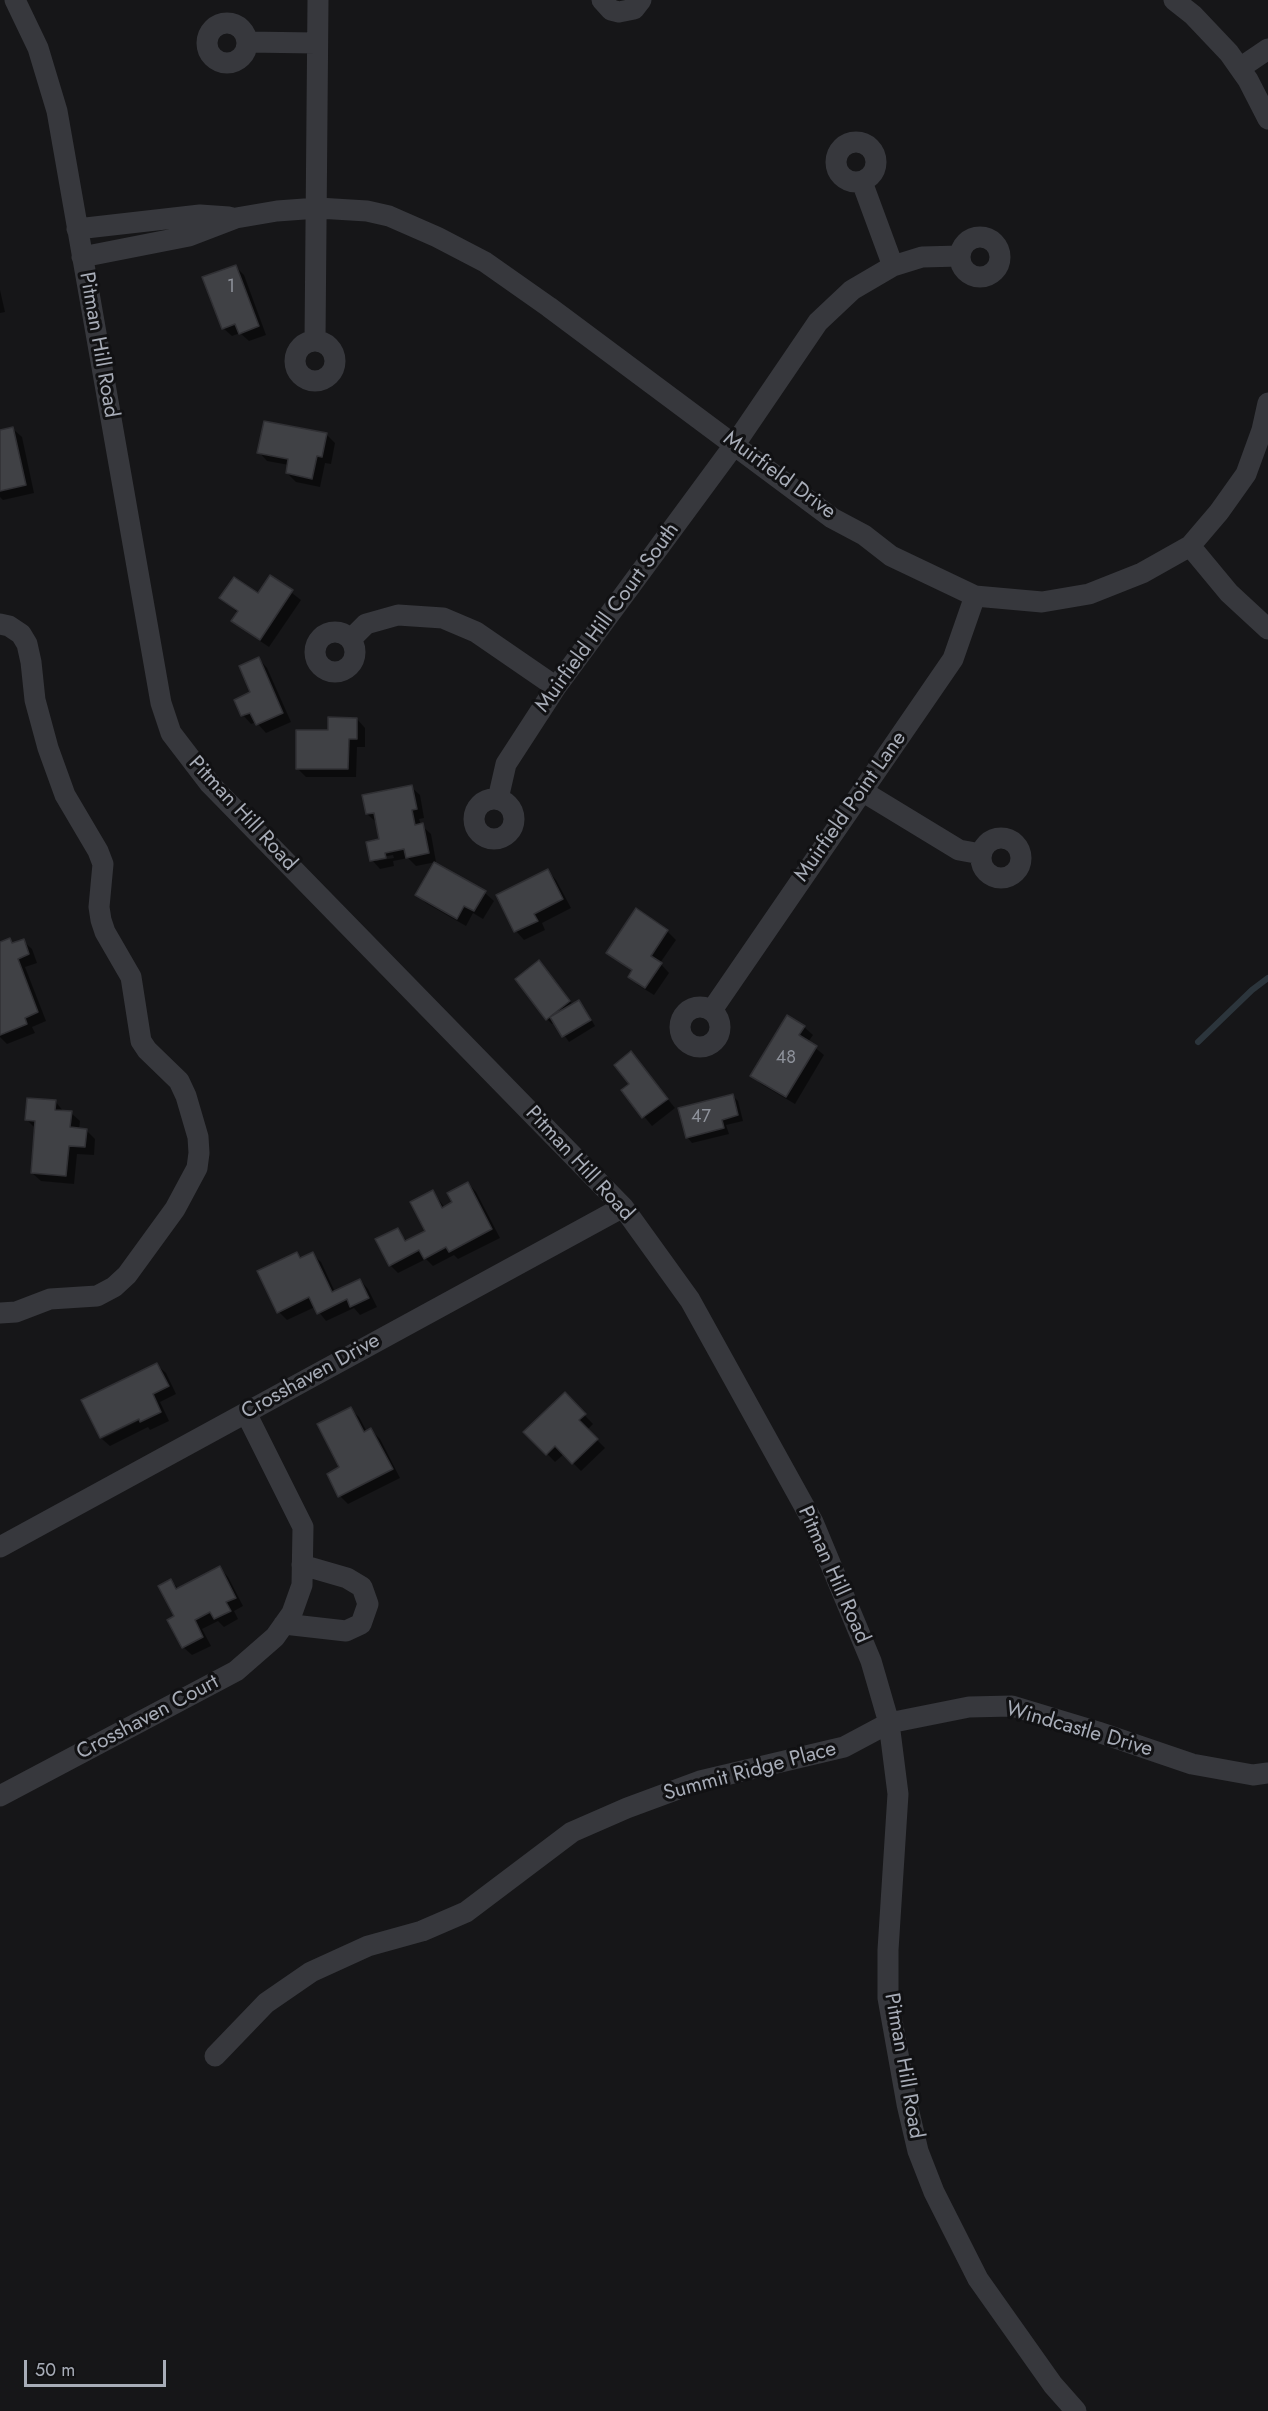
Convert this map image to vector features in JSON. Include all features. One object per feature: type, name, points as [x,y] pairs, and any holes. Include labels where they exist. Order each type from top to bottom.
[{"type":"street","name":"Pitman Hill Road","points":[[15,0],[38,48],[57,111],[161,703],[171,733],[210,784],[623,1207],[690,1300],[813,1522],[871,1661],[889,1723],[898,1794],[888,1950],[888,1998],[918,2151],[934,2193],[978,2278],[1053,2385],[1076,2411]]},
{"type":"street","points":[[315,341],[318,208],[316,43],[318,0]]},
{"type":"street","points":[[602,0],[611,10],[619,12],[633,9],[641,0]]},
{"type":"street","points":[[1174,0],[1193,15],[1240,68],[1268,119]]},
{"type":"street","points":[[247,42],[316,43]]},
{"type":"street","points":[[1240,68],[1268,49]]},
{"type":"street","points":[[862,182],[894,266]]},
{"type":"street","name":"Muirfield Drive","points":[[82,257],[189,236],[236,218],[277,211],[318,208],[367,211],[389,216],[437,237],[485,262],[735,444],[832,518],[864,535],[891,556],[975,596],[1042,602],[1089,594],[1142,573],[1190,546],[1219,512],[1246,474],[1262,430],[1268,403]]},
{"type":"street","name":"Muirfield Drive","points":[[77,229],[200,215],[236,218]]},
{"type":"street","name":"Muirfield Hill Court South","points":[[498,799],[506,764],[556,687],[735,444],[818,322],[852,290],[894,266],[922,257],[960,256]]},
{"type":"street","points":[[1190,546],[1229,593],[1268,629]]},
{"type":"street","name":"Muirfield Point Lane","points":[[712,1010],[953,659],[975,596]]},
{"type":"street","points":[[351,639],[366,624],[398,615],[443,618],[476,632],[556,687]]},
{"type":"street","points":[[0,624],[9,626],[21,634],[27,644],[35,700],[51,756],[65,795],[98,851],[103,864],[100,920],[131,977],[141,1041],[147,1050],[179,1081],[186,1096],[198,1137],[199,1153],[197,1168],[175,1209],[127,1275],[114,1287],[97,1296],[50,1299],[16,1312],[0,1313]]},
{"type":"street","points":[[862,791],[959,850],[981,854]]},
{"type":"street","name":"Crosshaven Drive","points":[[0,1547],[623,1207]]},
{"type":"street","name":"Crosshaven Court","points":[[0,1796],[236,1671],[275,1637],[284,1624],[302,1585],[303,1527],[246,1413]]},
{"type":"street","points":[[284,1624],[346,1631],[361,1624],[368,1604],[362,1587],[347,1578],[302,1565]]},
{"type":"street","name":"Windcastle Drive","points":[[889,1723],[969,1707],[1012,1706],[1192,1764],[1253,1775],[1268,1773]]},
{"type":"street","name":"Summit Ridge Place","points":[[215,2056],[266,2003],[311,1972],[368,1946],[422,1931],[466,1912],[572,1832],[627,1808],[700,1781],[844,1747],[889,1723]]},
{"type":"building","points":[[236,265],[259,326],[239,334],[235,324],[222,329],[202,277]]},
{"type":"building","points":[[264,421],[327,433],[322,457],[317,456],[312,479],[286,473],[288,459],[257,453]]},
{"type":"building","points":[[13,427],[26,485],[0,491],[0,430]]},
{"type":"building","points":[[270,575],[293,590],[260,640],[231,621],[238,611],[219,598],[234,577],[258,593]]},
{"type":"building","points":[[259,657],[283,713],[256,725],[250,713],[241,716],[234,700],[250,692],[239,666]]},
{"type":"building","points":[[328,717],[357,718],[357,739],[349,739],[348,769],[296,769],[296,730],[328,730]]},
{"type":"building","points":[[412,785],[417,809],[412,810],[415,825],[423,823],[429,853],[406,858],[404,849],[385,853],[386,858],[370,861],[366,842],[379,839],[374,813],[366,814],[362,795]]},
{"type":"building","points":[[434,862],[486,891],[474,911],[464,906],[457,919],[415,895]]},
{"type":"building","points":[[548,869],[563,899],[534,914],[538,921],[514,932],[496,895]]},
{"type":"building","points":[[636,908],[668,930],[651,956],[662,963],[645,988],[628,977],[632,970],[606,953]]},
{"type":"building","points":[[10,938],[12,943],[24,939],[29,954],[18,959],[38,1012],[25,1018],[27,1024],[0,1035],[0,942]]},
{"type":"building","points":[[539,960],[570,1001],[546,1020],[515,979]]},
{"type":"building","points":[[579,1000],[591,1020],[562,1037],[550,1017]]},
{"type":"building","points":[[787,1015],[805,1026],[799,1035],[817,1046],[786,1097],[750,1076]]},
{"type":"building","points":[[631,1051],[668,1099],[642,1118],[621,1090],[629,1084],[614,1065]]},
{"type":"building","points":[[733,1094],[738,1115],[722,1120],[724,1128],[686,1138],[678,1108]]},
{"type":"building","points":[[27,1098],[56,1100],[55,1110],[72,1111],[70,1127],[87,1129],[85,1147],[69,1146],[66,1176],[31,1173],[35,1121],[25,1120]]},
{"type":"building","points":[[468,1182],[492,1229],[449,1252],[446,1247],[424,1259],[419,1250],[389,1266],[375,1239],[398,1228],[405,1241],[425,1231],[410,1202],[433,1190],[442,1208],[452,1202],[447,1193]]},
{"type":"building","points":[[297,1252],[300,1258],[313,1252],[332,1292],[360,1279],[369,1298],[350,1307],[347,1299],[317,1314],[309,1297],[277,1313],[257,1271]]},
{"type":"building","points":[[157,1363],[169,1386],[153,1394],[161,1412],[140,1422],[139,1419],[100,1438],[81,1400]]},
{"type":"building","points":[[565,1392],[586,1414],[579,1420],[598,1439],[572,1464],[555,1446],[546,1455],[523,1432]]},
{"type":"building","points":[[351,1407],[364,1432],[371,1428],[393,1469],[338,1497],[327,1474],[339,1467],[317,1424]]},
{"type":"building","points":[[220,1566],[236,1598],[226,1602],[231,1611],[214,1619],[210,1612],[195,1620],[203,1637],[182,1648],[167,1620],[174,1616],[158,1586],[171,1579],[176,1589]]},
{"type":"waterway","points":[[1198,1042],[1252,990],[1268,978]]}]
